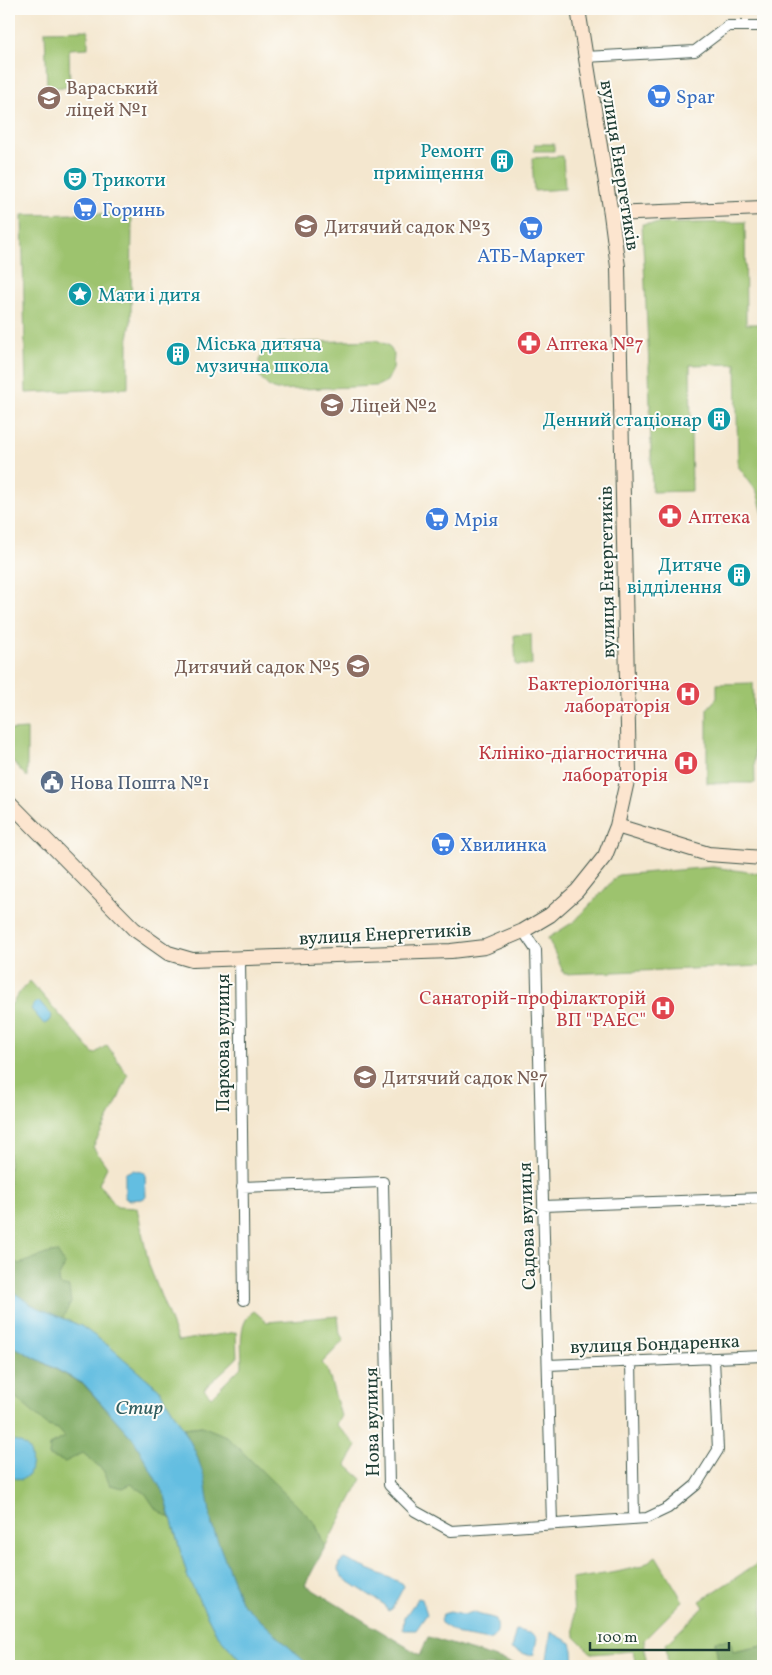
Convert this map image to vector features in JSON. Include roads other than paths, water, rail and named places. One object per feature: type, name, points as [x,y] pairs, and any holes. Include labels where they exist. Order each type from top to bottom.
[{"type":"street","name":"вулиця Енергетиків","points":[[240,958],[451,951],[485,947],[523,931],[550,916],[577,891],[605,856],[616,826],[630,772],[618,267],[578,9]]},
{"type":"street","points":[[585,57],[695,50],[728,26],[763,26]]},
{"type":"street","points":[[611,214],[763,208]]},
{"type":"street","name":"Паркова вулиця","points":[[9,802],[127,922],[168,953],[192,960],[240,958],[244,1300]]},
{"type":"street","points":[[616,826],[708,854],[763,858]]},
{"type":"street","name":"Садова вулиця","points":[[523,931],[536,950],[552,1524]]},
{"type":"street","name":"Нова вулиця","points":[[242,1187],[383,1182],[389,1485],[415,1511],[451,1530],[648,1518],[668,1508],[696,1485],[718,1450],[714,1358]]},
{"type":"street","points":[[543,1206],[763,1198]]},
{"type":"street","name":"вулиця Бондаренка","points":[[548,1365],[763,1356]]},
{"type":"street","points":[[631,1361],[634,1519]]},
{"type":"water","points":[[39,1001],[52,1016],[44,1024],[31,1009]]},
{"type":"water","points":[[134,1170],[145,1173],[146,1197],[129,1200],[125,1197],[125,1173]]},
{"type":"water","name":"Стир","points":[[9,1289],[32,1305],[81,1326],[110,1347],[159,1389],[196,1453],[205,1480],[212,1526],[241,1602],[306,1663],[313,1666],[245,1666],[216,1633],[188,1578],[165,1496],[134,1440],[84,1384],[9,1344]]},
{"type":"water","points":[[9,1440],[22,1444],[30,1452],[32,1462],[29,1475],[21,1480],[9,1479]]},
{"type":"water","points":[[344,1559],[402,1583],[404,1586],[392,1609],[388,1611],[385,1605],[343,1578],[338,1570],[339,1563]]},
{"type":"water","points":[[418,1598],[422,1599],[427,1614],[416,1630],[404,1630],[404,1618]]},
{"type":"water","points":[[450,1612],[463,1615],[473,1612],[496,1619],[496,1633],[490,1640],[460,1635],[441,1623],[440,1619],[443,1614]]},
{"type":"water","points":[[516,1630],[533,1634],[537,1638],[534,1654],[528,1655],[511,1649]]},
{"type":"water","points":[[551,1632],[571,1643],[574,1666],[546,1666]]},
{"type":"water","points":[[592,1661],[609,1662],[612,1666],[589,1666]]},
{"type":"place","name":"Spar","points":[[659,96]]},
{"type":"place","name":"Вараський ліцей №1","points":[[49,98]]},
{"type":"place","name":"Ремонт приміщення","points":[[502,161]]},
{"type":"place","name":"Трикоти","points":[[75,179]]},
{"type":"place","name":"Горинь","points":[[85,209]]},
{"type":"place","name":"Дитячий садок №3","points":[[306,226]]},
{"type":"place","name":"АТБ-Маркет","points":[[531,228]]},
{"type":"place","name":"Мати і дитя","points":[[80,294]]},
{"type":"place","name":"Аптека №7","points":[[529,343]]},
{"type":"place","name":"Міська дитяча музична школа","points":[[178,354]]},
{"type":"place","name":"Ліцей №2","points":[[332,405]]},
{"type":"place","name":"Денний стаціонар","points":[[719,419]]},
{"type":"place","name":"Аптека","points":[[670,516]]},
{"type":"place","name":"Мрія","points":[[437,519]]},
{"type":"place","name":"Дитяче відділення","points":[[739,575]]},
{"type":"place","name":"Дитячий садок №5","points":[[358,666]]},
{"type":"place","name":"Бактеріологічна лабораторія","points":[[688,694]]},
{"type":"place","name":"Клініко-діагностична лабораторія","points":[[686,763]]},
{"type":"place","name":"Нова Пошта №1","points":[[52,782]]},
{"type":"place","name":"Хвилинка","points":[[443,844]]},
{"type":"place","name":"Санаторій-профілакторій ВП \"РАЕС\"","points":[[663,1008]]},
{"type":"place","name":"Дитячий садок №7","points":[[365,1077]]}]
